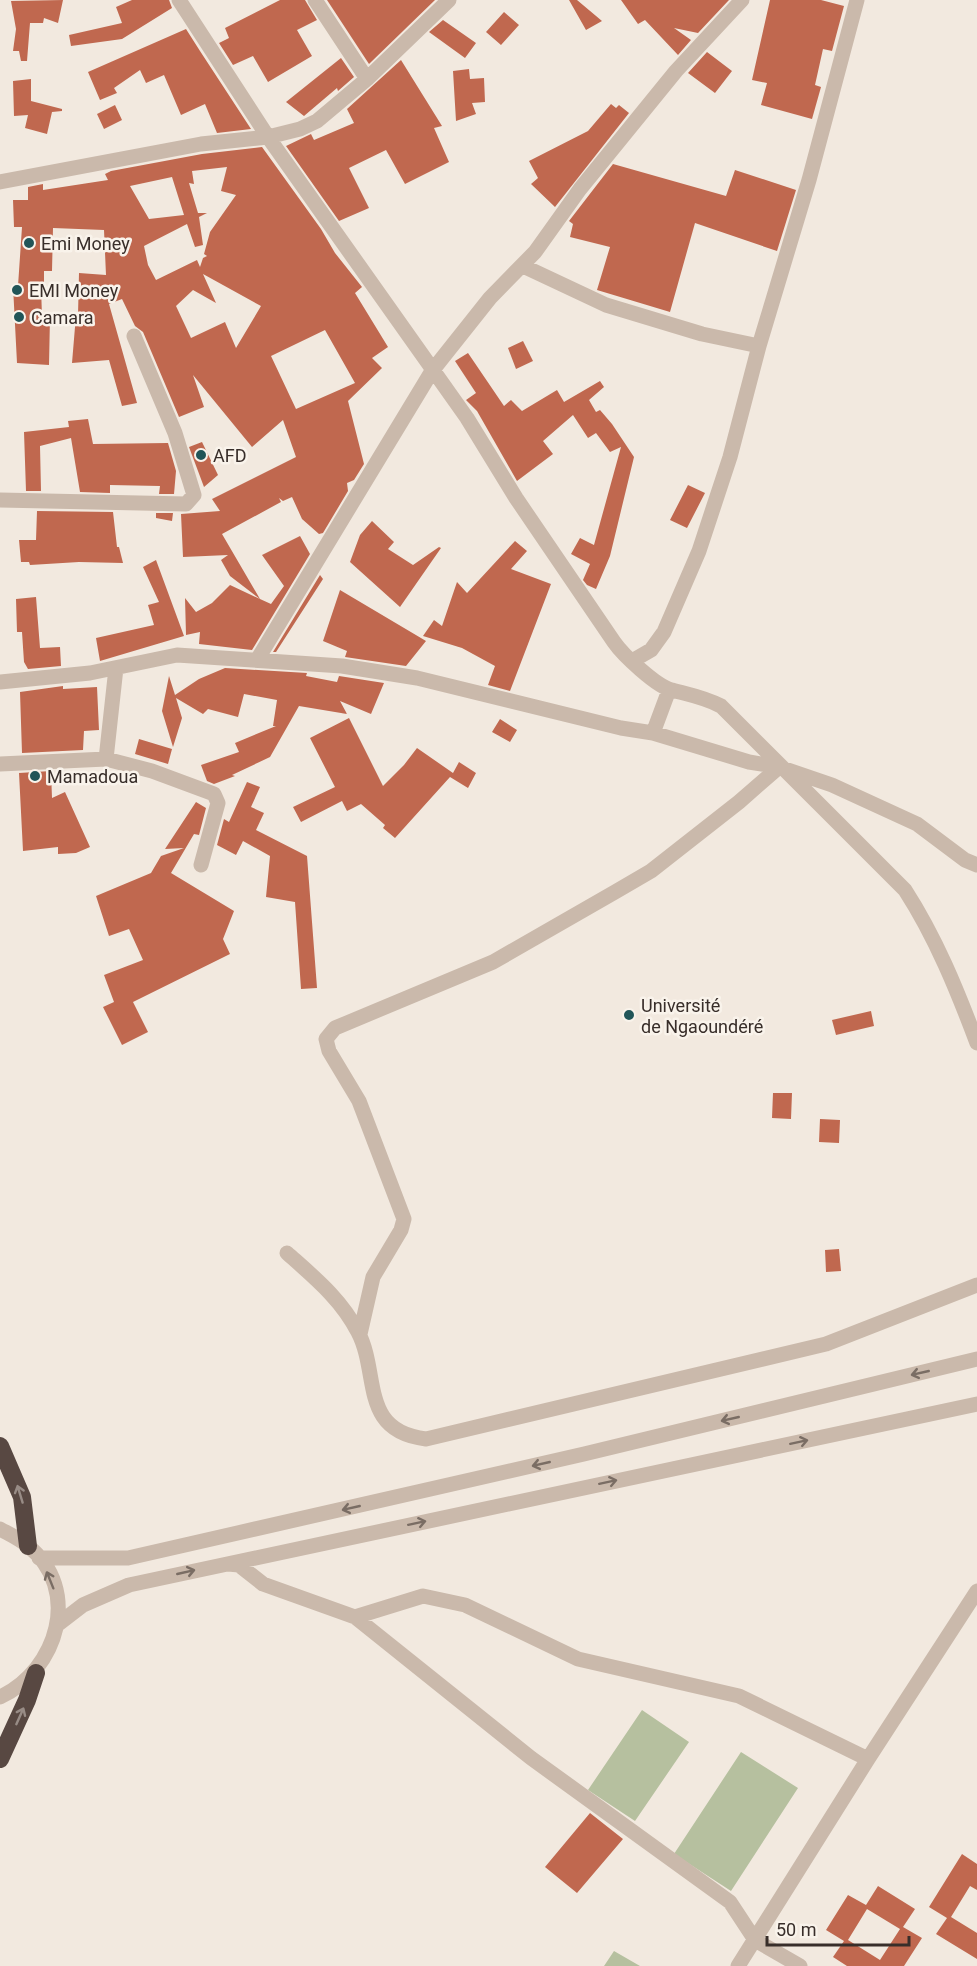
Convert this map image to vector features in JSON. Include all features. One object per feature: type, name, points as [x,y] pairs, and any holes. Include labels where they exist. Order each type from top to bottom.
[{"type":"highway","points":[[0,1446],[22,1497],[33,1552]]},
{"type":"highway","points":[[0,1759],[27,1700],[36,1673]]},
{"type":"street","points":[[179,0],[268,137],[467,418],[516,498],[621,651],[669,690],[702,696],[721,706],[779,767],[837,820],[905,890],[951,976],[977,1043]]},
{"type":"street","points":[[315,0],[367,79]]},
{"type":"street","points":[[0,182],[201,144],[268,137],[300,129],[317,121],[367,79],[449,0]]},
{"type":"street","points":[[257,660],[432,371],[490,298],[523,266],[580,189],[668,80],[742,0]]},
{"type":"street","points":[[632,661],[651,650],[663,632],[699,552],[730,457],[857,0]]},
{"type":"street","points":[[523,266],[606,305],[702,334],[759,346]]},
{"type":"street","points":[[0,500],[186,504],[192,501],[194,495],[175,434],[134,336]]},
{"type":"street","points":[[0,682],[116,668],[177,655],[342,666],[417,678],[621,728],[653,733],[749,762],[779,767],[832,785],[917,824],[965,860],[977,865]]},
{"type":"street","points":[[106,759],[116,668]]},
{"type":"street","points":[[653,733],[669,690]]},
{"type":"street","points":[[0,764],[106,759],[152,771],[214,794],[218,803],[201,865]]},
{"type":"street","points":[[360,1334],[373,1277],[401,1230],[404,1219],[359,1101],[329,1051],[326,1040],[330,1034],[335,1028],[493,962],[651,871],[739,802],[779,767]]},
{"type":"street","points":[[287,1253],[337,1298],[360,1334],[374,1398],[390,1425],[405,1437],[426,1440],[826,1344],[977,1285]]},
{"type":"street","points":[[33,1552],[128,1558],[572,1456],[977,1359]]},
{"type":"street","points":[[57,1625],[83,1605],[129,1585],[977,1404]]},
{"type":"street","points":[[0,1529],[33,1552],[51,1578],[57,1601],[57,1625],[50,1650],[36,1673],[16,1689],[0,1697]]},
{"type":"street","points":[[224,1564],[239,1565],[263,1584],[355,1617],[531,1758],[730,1902],[755,1940],[800,1966]]},
{"type":"street","points":[[745,1964],[755,1940],[868,1759],[935,1670],[977,1591]]},
{"type":"street","points":[[355,1617],[423,1596],[465,1605],[578,1659],[739,1696],[868,1759]]},
{"type":"green space","points":[[642,1710],[689,1742],[635,1821],[588,1790]]},
{"type":"green space","points":[[741,1752],[798,1788],[731,1891],[674,1854]]},
{"type":"green space","points":[[614,1951],[640,1966],[604,1966]]},
{"type":"building","points":[[63,0],[58,23],[44,18],[43,23],[30,23],[27,61],[21,61],[19,51],[13,51],[16,29],[11,1]]},
{"type":"building","points":[[132,0],[169,0],[172,8],[122,39],[71,46],[69,35],[122,23],[116,7]]},
{"type":"building","points":[[280,0],[305,0],[317,20],[297,30],[312,56],[268,82],[253,56],[233,65],[219,43],[229,38],[225,28]]},
{"type":"building","points":[[327,0],[435,0],[369,64]]},
{"type":"building","points":[[569,0],[577,0],[602,21],[586,30]]},
{"type":"building","points":[[621,0],[729,0],[698,33],[674,28],[691,40],[678,55],[645,20],[638,24]]},
{"type":"building","points":[[770,0],[821,0],[844,6],[832,51],[823,49],[815,85],[821,87],[812,119],[761,105],[767,83],[752,80]]},
{"type":"building","points":[[504,12],[519,25],[501,45],[486,32]]},
{"type":"building","points":[[443,20],[476,43],[465,58],[429,32]]},
{"type":"building","points":[[186,29],[251,129],[217,133],[205,104],[181,115],[164,75],[146,83],[140,70],[114,88],[117,93],[100,100],[88,72]]},
{"type":"building","points":[[707,52],[732,71],[715,93],[688,73]]},
{"type":"building","points":[[341,58],[354,77],[338,91],[337,88],[304,116],[286,102]]},
{"type":"building","points":[[401,60],[442,126],[434,128],[449,162],[405,184],[386,150],[349,168],[369,208],[339,221],[286,146],[311,134],[314,140],[354,123],[347,109]]},
{"type":"building","points":[[469,69],[470,79],[484,78],[485,102],[472,103],[476,114],[456,121],[453,71]]},
{"type":"building","points":[[31,79],[31,101],[62,109],[62,111],[52,112],[47,134],[25,128],[28,115],[14,116],[13,81]]},
{"type":"building","points":[[611,104],[616,108],[619,105],[629,113],[555,207],[531,184],[538,178],[529,161],[588,131]]},
{"type":"building","points":[[115,105],[122,120],[104,129],[97,114]]},
{"type":"building","points":[[262,147],[321,229],[335,253],[362,287],[355,293],[388,347],[372,358],[382,368],[348,401],[364,464],[354,480],[347,483],[348,491],[323,533],[319,534],[302,519],[292,497],[283,501],[279,498],[281,502],[222,534],[260,599],[230,576],[221,560],[228,555],[183,557],[181,514],[220,511],[212,499],[296,457],[283,420],[252,447],[193,375],[204,407],[179,417],[143,332],[135,326],[122,299],[109,304],[137,403],[122,406],[109,360],[72,363],[76,315],[78,315],[79,273],[106,275],[104,230],[53,228],[52,271],[44,271],[44,286],[41,286],[42,317],[50,317],[49,365],[17,363],[13,286],[18,286],[22,227],[14,227],[13,200],[28,200],[28,187],[43,184],[43,190],[108,180],[105,174],[111,171],[202,154]],"holes":[[[227,167],[221,191],[236,195],[210,232],[204,254],[207,256],[203,258],[200,267],[197,260],[156,280],[148,265],[144,246],[187,224],[195,247],[203,245],[199,217],[207,213],[198,213],[189,183],[194,184],[192,171]],[[172,177],[184,215],[149,219],[130,186]],[[203,274],[261,306],[236,348],[225,322],[191,338],[176,306],[193,290],[216,303]],[[325,330],[355,383],[296,409],[271,356]]]},
{"type":"building","points":[[613,164],[726,196],[735,170],[796,190],[777,251],[695,223],[670,312],[597,290],[610,247],[570,237],[573,224],[569,221]]},
{"type":"building","points":[[523,341],[533,361],[516,369],[508,348]]},
{"type":"building","points":[[468,353],[504,406],[511,400],[522,411],[557,390],[564,402],[600,381],[604,387],[589,400],[596,412],[600,410],[612,424],[634,457],[610,556],[596,589],[587,585],[583,580],[590,564],[571,554],[580,538],[594,545],[621,447],[610,452],[596,433],[588,438],[573,415],[543,441],[553,454],[517,481],[477,411],[466,400],[476,393],[455,361]]},
{"type":"building","points":[[88,419],[93,444],[168,443],[176,471],[174,494],[159,494],[160,486],[110,485],[110,493],[80,492],[71,438],[40,446],[41,491],[26,491],[24,432],[69,427],[68,421]]},
{"type":"building","points":[[202,442],[218,475],[204,487],[189,447]]},
{"type":"building","points":[[688,485],[705,493],[687,528],[670,520]]},
{"type":"building","points":[[37,511],[113,512],[117,547],[119,547],[123,563],[79,562],[30,565],[29,562],[21,562],[19,540],[36,540]]},
{"type":"building","points":[[156,513],[173,513],[172,521],[156,518]]},
{"type":"building","points":[[372,521],[394,542],[388,549],[413,565],[439,547],[441,548],[400,607],[350,562],[360,535]]},
{"type":"building","points":[[300,536],[310,554],[252,650],[199,644],[200,632],[186,635],[185,598],[196,612],[212,603],[230,585],[271,604],[284,586],[262,555]]},
{"type":"building","points":[[515,541],[527,551],[511,569],[551,584],[510,691],[488,685],[495,666],[462,648],[423,636],[434,620],[442,626],[457,582],[467,593]]},
{"type":"building","points":[[156,560],[184,636],[100,661],[96,638],[154,625],[148,605],[159,602],[143,567]]},
{"type":"building","points":[[320,575],[323,579],[276,652],[273,652]]},
{"type":"building","points":[[340,590],[426,641],[406,666],[345,657],[347,651],[323,641]]},
{"type":"building","points":[[36,597],[40,648],[60,647],[61,666],[28,669],[24,662],[22,632],[17,632],[16,599]]},
{"type":"building","points":[[225,668],[307,673],[306,676],[337,682],[339,676],[384,683],[371,714],[340,701],[347,714],[299,706],[270,757],[232,775],[235,776],[214,784],[207,781],[201,765],[239,752],[235,743],[276,726],[273,726],[277,700],[244,694],[238,717],[208,709],[203,714],[176,698],[182,718],[173,747],[162,711],[169,676],[175,695],[199,679]]},
{"type":"building","points":[[63,686],[63,689],[97,687],[99,730],[84,731],[83,750],[22,753],[20,692]]},
{"type":"building","points":[[349,718],[383,786],[417,748],[453,773],[459,762],[476,773],[468,788],[450,777],[395,838],[383,828],[385,825],[361,804],[347,811],[342,801],[301,822],[293,807],[335,787],[310,738]]},
{"type":"building","points":[[500,719],[517,730],[510,742],[492,732]]},
{"type":"building","points":[[139,739],[172,749],[168,764],[135,754]]},
{"type":"building","points":[[51,771],[52,798],[65,792],[90,847],[76,853],[58,854],[58,847],[23,851],[19,773]]},
{"type":"building","points":[[247,782],[260,787],[251,807],[264,813],[256,830],[307,856],[317,988],[301,989],[295,902],[266,897],[270,856],[243,841],[236,855],[217,845],[224,819],[229,822]]},
{"type":"building","points":[[196,802],[206,808],[199,835],[194,834],[171,873],[234,911],[223,939],[230,954],[133,1002],[148,1032],[122,1045],[103,1007],[114,1002],[104,975],[143,960],[129,929],[109,936],[96,896],[151,873],[161,856],[184,848],[165,849]]},
{"type":"building","points":[[871,1011],[874,1026],[836,1035],[832,1020]]},
{"type":"building","points":[[773,1093],[792,1093],[791,1119],[772,1118]]},
{"type":"building","points":[[820,1119],[840,1120],[839,1143],[819,1142]]},
{"type":"building","points":[[839,1249],[841,1271],[826,1272],[825,1250]]},
{"type":"building","points":[[590,1813],[623,1839],[577,1893],[545,1867]]},
{"type":"building","points":[[962,1854],[977,1864],[977,1890],[970,1886],[951,1917],[977,1933],[977,1959],[936,1934],[947,1918],[929,1907]]},
{"type":"building","points":[[878,1886],[915,1909],[903,1927],[922,1938],[904,1966],[847,1966],[833,1957],[844,1941],[826,1930],[848,1895],[866,1905]],"holes":[[[867,1909],[900,1929],[880,1960],[848,1940]]]},
{"type":"place","name":"Emi Money","points":[[29,243]]},
{"type":"place","name":"EMI Money","points":[[17,290]]},
{"type":"place","name":"Camara","points":[[19,317]]},
{"type":"place","name":"AFD","points":[[201,455]]},
{"type":"place","name":"Mamadoua","points":[[35,776]]},
{"type":"place","name":"Université de Ngaoundéré","points":[[629,1015]]}]
